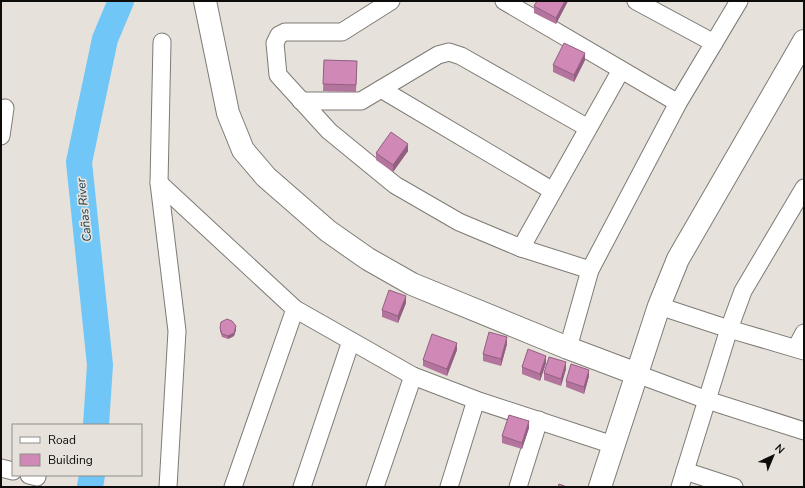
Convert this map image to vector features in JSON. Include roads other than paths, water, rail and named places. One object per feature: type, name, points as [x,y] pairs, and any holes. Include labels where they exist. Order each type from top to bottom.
[{"type":"street","points":[[205,1],[228,113],[243,150],[266,177],[328,231],[368,259],[412,284],[568,348],[637,374],[707,400],[804,431]]},
{"type":"street","points":[[391,1],[342,32],[285,32],[279,35],[275,42],[278,76],[329,131],[395,185],[459,222],[521,248],[590,270]]},
{"type":"street","points":[[504,1],[678,103]]},
{"type":"street","points":[[636,1],[714,43]]},
{"type":"street","points":[[568,348],[590,270],[678,103],[739,1]]},
{"type":"street","points":[[600,487],[660,306],[678,258],[804,41]]},
{"type":"street","points":[[162,42],[159,183],[177,331],[168,487]]},
{"type":"street","points":[[301,101],[361,101],[438,55],[449,52],[461,56],[588,128]]},
{"type":"street","points":[[521,248],[621,70]]},
{"type":"street","points":[[381,89],[553,190]]},
{"type":"street","points":[[1,136],[5,108]]},
{"type":"street","points":[[159,183],[295,309],[413,376],[476,400],[613,445]]},
{"type":"street","points":[[680,487],[729,329],[743,291],[804,188]]},
{"type":"street","points":[[660,306],[729,329],[800,349],[804,333]]},
{"type":"street","points":[[233,487],[295,309]]},
{"type":"street","points":[[302,487],[351,341]]},
{"type":"street","points":[[376,487],[413,376]]},
{"type":"street","points":[[448,487],[476,400]]},
{"type":"street","points":[[518,487],[539,420]]},
{"type":"street","points":[[1,468],[12,471]]},
{"type":"street","points":[[686,471],[734,487]]},
{"type":"waterway","name":"Cañas River","points":[[96,424],[100,365],[79,162],[105,39],[121,1]]},
{"type":"waterway","name":"Cañas River","points":[[90,487],[92,476]]}]
